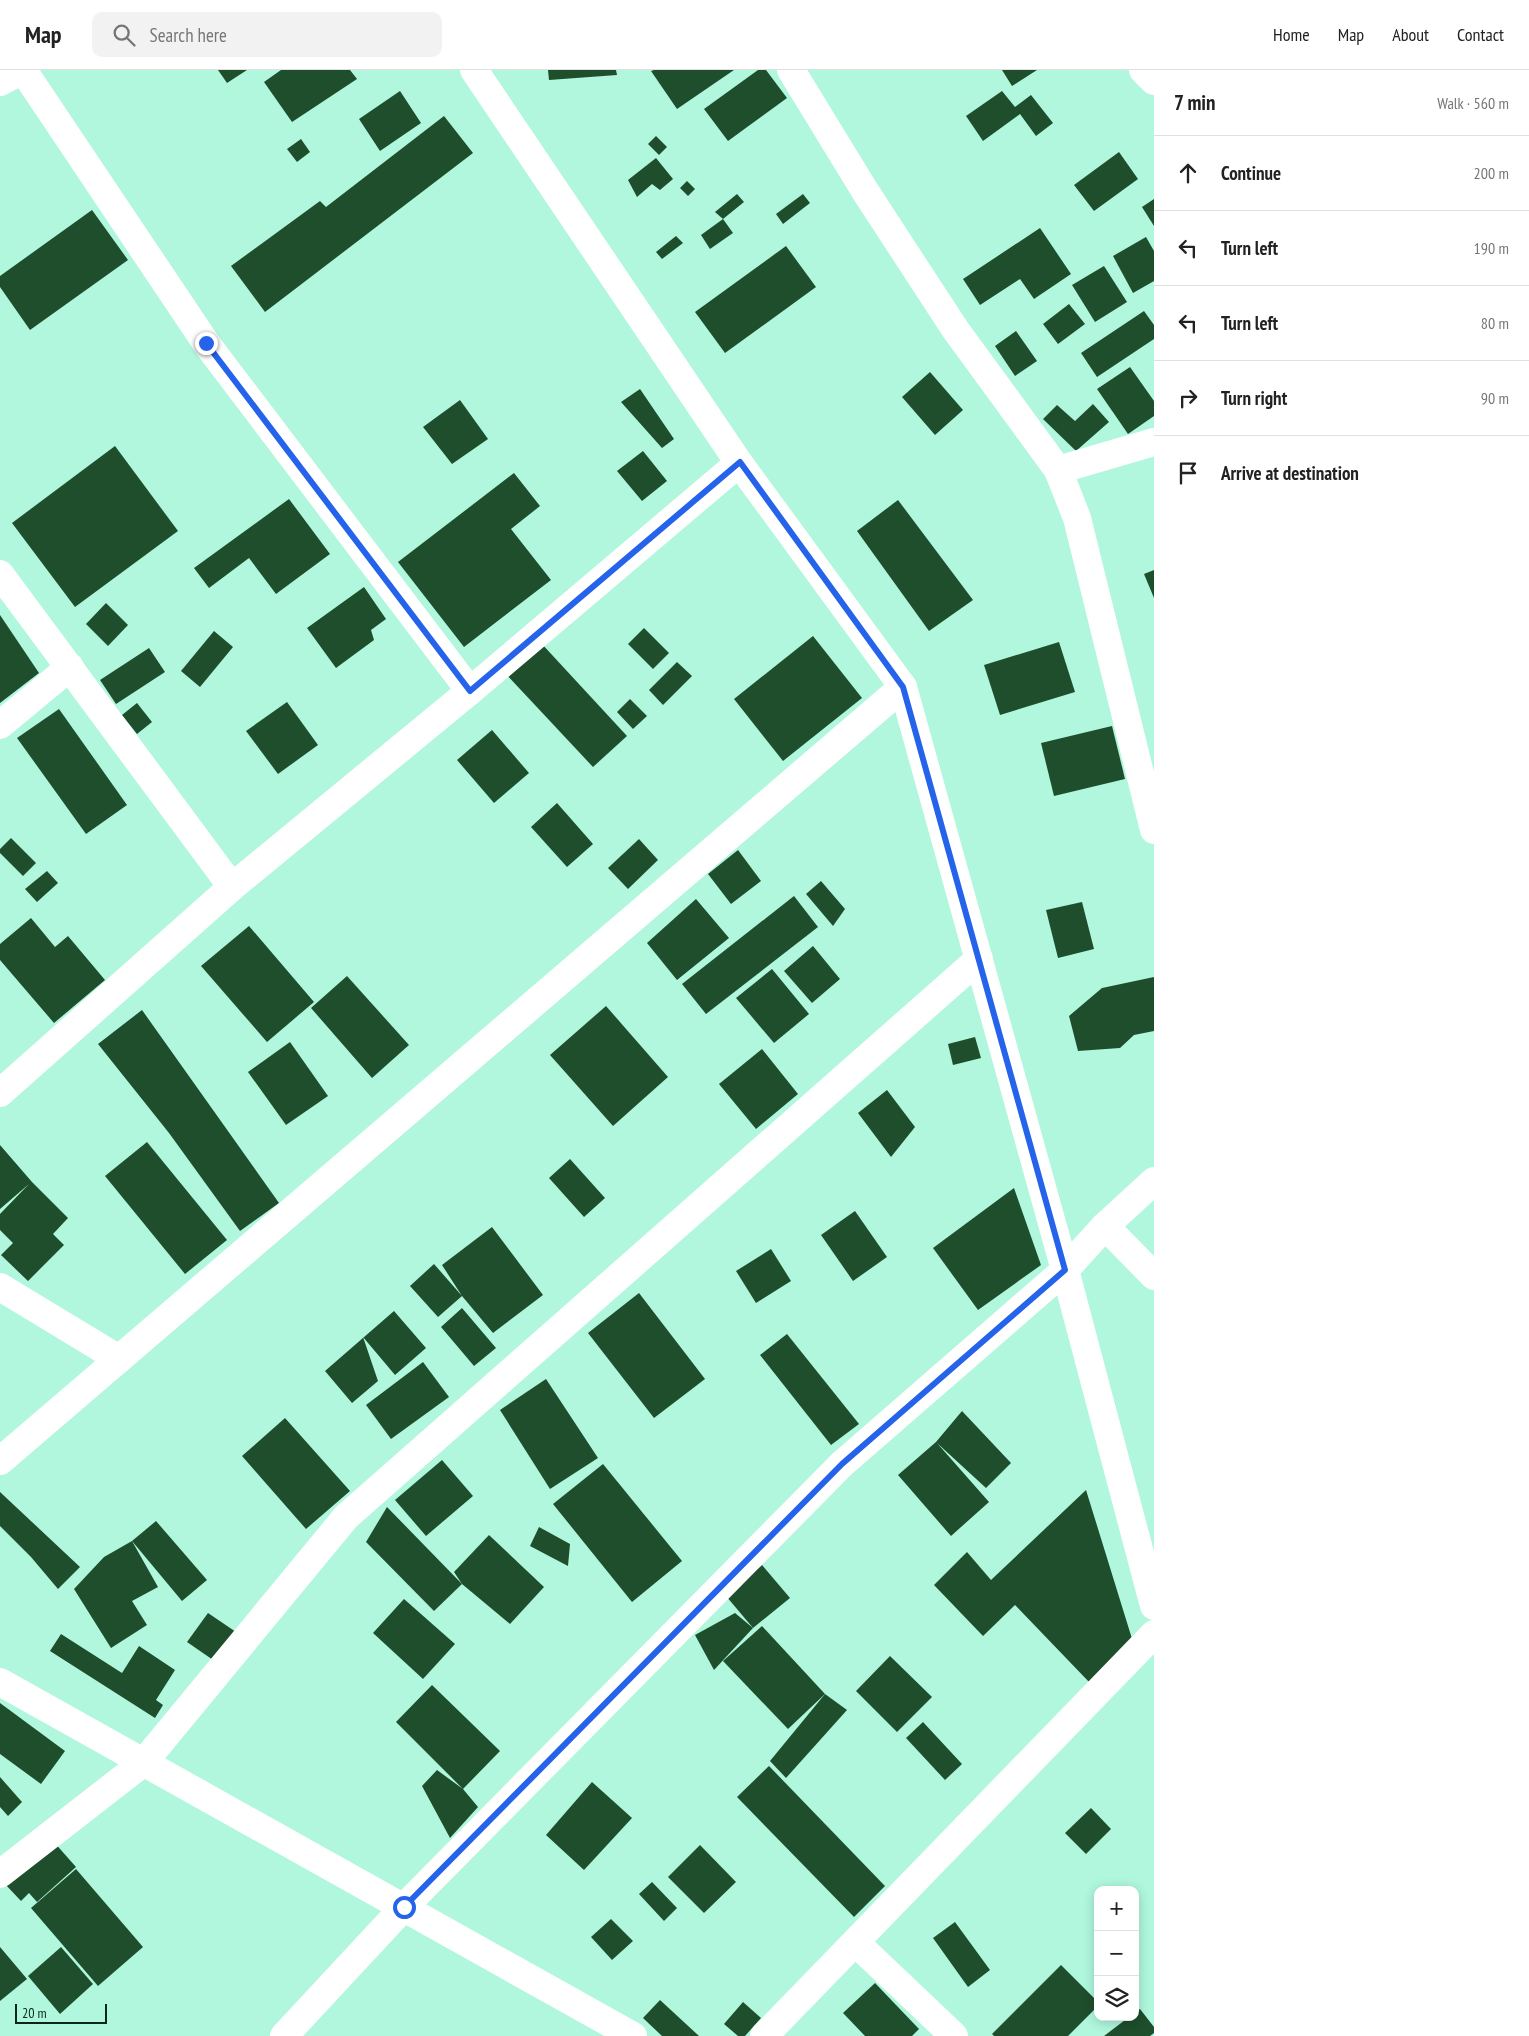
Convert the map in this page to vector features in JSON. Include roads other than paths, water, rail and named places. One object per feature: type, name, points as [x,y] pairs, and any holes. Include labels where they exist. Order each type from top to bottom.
[{"type":"street","points":[[0,82],[23,70],[206,343],[470,691]]},
{"type":"street","points":[[474,70],[740,462],[903,687],[1065,1270],[1154,1606]]},
{"type":"street","points":[[790,70],[865,191],[955,328],[1058,470],[1077,518],[1154,830]]},
{"type":"street","points":[[1143,70],[1154,81]]},
{"type":"street","points":[[1058,470],[1154,442]]},
{"type":"street","points":[[0,1093],[232,887],[470,691],[740,462]]},
{"type":"street","points":[[0,574],[232,887]]},
{"type":"street","points":[[0,725],[70,667]]},
{"type":"street","points":[[0,1461],[903,687]]},
{"type":"street","points":[[0,1874],[144,1762],[346,1517],[978,959]]},
{"type":"street","points":[[284,2036],[404,1907],[842,1464],[1065,1270],[1105,1226],[1154,1181]]},
{"type":"street","points":[[1105,1226],[1154,1276]]},
{"type":"street","points":[[0,1287],[119,1359]]},
{"type":"street","points":[[764,2036],[1154,1634]]},
{"type":"street","points":[[0,1682],[633,2036]]},
{"type":"street","points":[[856,1943],[954,2036]]}]
